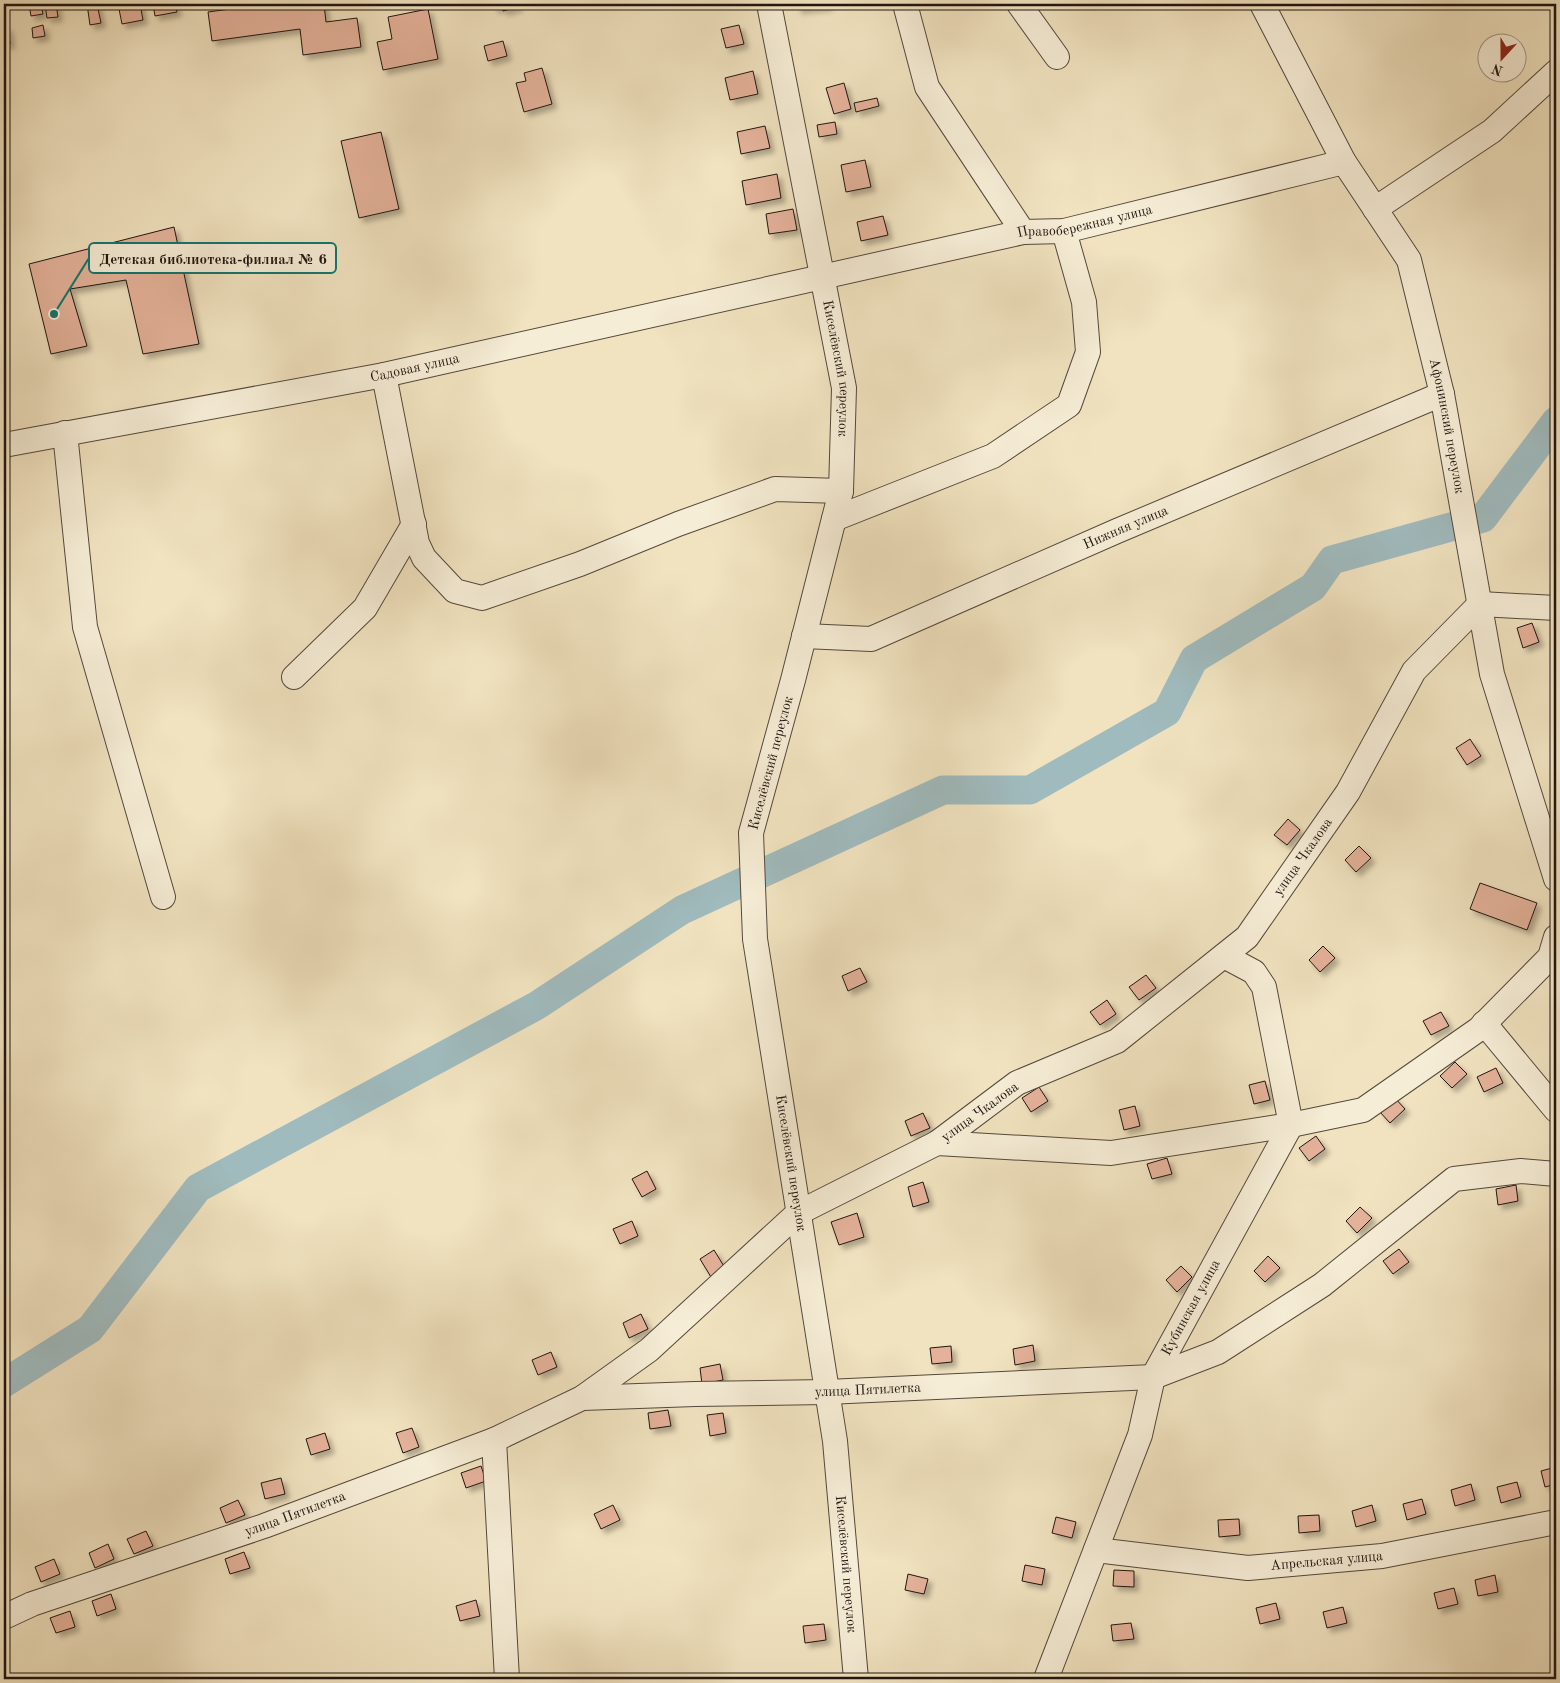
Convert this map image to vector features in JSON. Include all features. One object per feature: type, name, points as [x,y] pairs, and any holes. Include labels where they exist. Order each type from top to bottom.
[{"type":"street","name":"Киселёвский переулок","points":[[770,4],[844,388],[841,491],[751,834],[755,939],[835,1441],[856,1679]]},
{"type":"street","points":[[905,4],[927,87],[1023,232]]},
{"type":"street","points":[[1019,4],[1057,57]]},
{"type":"street","name":"Афонинский переулок","points":[[1262,4],[1344,162],[1409,260],[1442,394],[1492,674],[1552,850],[1556,880]]},
{"type":"street","points":[[1375,209],[1492,131],[1556,72]]},
{"type":"street","name":"Правобережная улица","points":[[823,276],[1023,232],[1064,231],[1344,162]]},
{"type":"street","points":[[834,519],[993,456],[1069,405],[1088,352],[1084,302],[1064,231]]},
{"type":"street","name":"Садовая улица","points":[[4,444],[384,374],[823,276]]},
{"type":"street","points":[[384,374],[418,543],[424,558],[455,591],[482,598],[580,564],[678,524],[774,489],[841,491]]},
{"type":"street","name":"Нижняя улица","points":[[804,636],[871,639],[1135,524],[1442,394]]},
{"type":"street","points":[[65,433],[84,627],[163,897]]},
{"type":"street","points":[[294,677],[365,608],[414,524]]},
{"type":"street","points":[[1478,593],[1556,608]]},
{"type":"street","name":"улица Чкалова","points":[[936,1142],[1018,1083],[1117,1041],[1247,938],[1348,792],[1414,671],[1478,593]]},
{"type":"street","name":"улица Чкалова","points":[[936,1142],[1110,1152],[1291,1125],[1363,1110],[1479,1029],[1550,957],[1556,937]]},
{"type":"street","points":[[1224,956],[1254,972],[1264,987],[1291,1125]]},
{"type":"street","points":[[1484,1023],[1556,1110]]},
{"type":"street","name":"Кубинская улица","points":[[1046,1679],[1140,1435],[1153,1377],[1291,1125]]},
{"type":"street","name":"улица Пятилетка","points":[[4,1617],[32,1604],[264,1526],[494,1440],[582,1398],[648,1350],[798,1213],[936,1142]]},
{"type":"street","name":"улица Пятилетка","points":[[582,1398],[827,1392],[1153,1377],[1218,1352],[1322,1286],[1454,1180],[1521,1171],[1556,1174]]},
{"type":"street","points":[[494,1440],[507,1679]]},
{"type":"street","name":"Апрельская улица","points":[[1096,1550],[1248,1568],[1382,1556],[1556,1522]]},
{"type":"building","points":[[29,4],[41,4],[43,14],[31,16]]},
{"type":"building","points":[[45,4],[56,4],[58,17],[47,18]]},
{"type":"building","points":[[87,4],[97,4],[101,23],[90,25]]},
{"type":"building","points":[[127,4],[140,4],[143,20],[122,24],[119,9],[128,8]]},
{"type":"building","points":[[153,4],[175,4],[177,12],[155,16]]},
{"type":"building","points":[[267,4],[324,4],[326,22],[357,18],[361,47],[303,55],[300,29],[212,41],[208,12]]},
{"type":"building","points":[[493,4],[518,4],[518,7],[503,11],[502,7],[494,9]]},
{"type":"building","points":[[797,4],[828,4],[828,6],[797,9]]},
{"type":"building","points":[[428,9],[438,59],[383,70],[377,42],[392,39],[388,17]]},
{"type":"building","points":[[43,25],[45,36],[33,38],[32,28]]},
{"type":"building","points":[[739,25],[744,44],[726,48],[721,29]]},
{"type":"building","points":[[4,27],[8,27],[10,44],[4,45]]},
{"type":"building","points":[[503,41],[507,56],[488,61],[484,46]]},
{"type":"building","points":[[542,68],[552,104],[524,112],[516,83],[526,81],[524,73]]},
{"type":"building","points":[[753,71],[758,94],[730,100],[725,78]]},
{"type":"building","points":[[844,83],[851,109],[834,114],[826,88]]},
{"type":"building","points":[[877,98],[879,106],[856,112],[854,103]]},
{"type":"building","points":[[835,122],[837,134],[819,137],[817,125]]},
{"type":"building","points":[[765,126],[770,148],[741,154],[737,132]]},
{"type":"building","points":[[381,132],[399,209],[359,218],[341,141]]},
{"type":"building","points":[[865,160],[871,187],[846,192],[841,165]]},
{"type":"building","points":[[777,174],[781,198],[746,205],[742,181]]},
{"type":"building","points":[[793,209],[797,230],[769,234],[766,214]]},
{"type":"building","points":[[883,216],[888,235],[861,241],[857,222]]},
{"type":"building","points":[[174,227],[199,344],[143,354],[126,280],[70,289],[87,346],[51,354],[29,264]]},
{"type":"building","points":[[1532,623],[1539,642],[1523,648],[1517,628]]},
{"type":"building","points":[[1470,739],[1481,756],[1467,765],[1456,748]]},
{"type":"building","points":[[1288,819],[1300,830],[1287,845],[1274,835]]},
{"type":"building","points":[[1359,846],[1371,858],[1356,872],[1345,860]]},
{"type":"building","points":[[1480,883],[1537,903],[1527,930],[1470,909]]},
{"type":"building","points":[[1323,946],[1335,958],[1320,972],[1309,960]]},
{"type":"building","points":[[860,968],[867,982],[848,991],[842,976]]},
{"type":"building","points":[[1146,975],[1156,988],[1139,1000],[1129,987]]},
{"type":"building","points":[[1107,1000],[1116,1014],[1100,1025],[1090,1012]]},
{"type":"building","points":[[1441,1012],[1449,1026],[1431,1035],[1423,1021]]},
{"type":"building","points":[[1455,1062],[1467,1074],[1452,1088],[1440,1076]]},
{"type":"building","points":[[1496,1068],[1503,1083],[1484,1092],[1477,1077]]},
{"type":"building","points":[[1265,1081],[1270,1100],[1254,1104],[1249,1085]]},
{"type":"building","points":[[1039,1087],[1048,1101],[1031,1112],[1022,1098]]},
{"type":"building","points":[[1394,1097],[1405,1109],[1390,1123],[1379,1111]]},
{"type":"building","points":[[1135,1106],[1140,1126],[1124,1130],[1119,1110]]},
{"type":"building","points":[[923,1113],[930,1128],[911,1136],[905,1121]]},
{"type":"building","points":[[1316,1136],[1325,1149],[1309,1161],[1299,1148]]},
{"type":"building","points":[[1167,1158],[1172,1174],[1152,1179],[1147,1164]]},
{"type":"building","points":[[647,1171],[656,1189],[642,1197],[632,1179]]},
{"type":"building","points":[[923,1182],[929,1202],[913,1207],[908,1187]]},
{"type":"building","points":[[1516,1185],[1518,1201],[1498,1205],[1496,1189]]},
{"type":"building","points":[[1360,1207],[1372,1218],[1357,1233],[1346,1221]]},
{"type":"building","points":[[857,1213],[864,1237],[839,1245],[831,1222]]},
{"type":"building","points":[[632,1221],[638,1236],[620,1244],[613,1229]]},
{"type":"building","points":[[1399,1249],[1409,1262],[1393,1274],[1383,1261]]},
{"type":"building","points":[[714,1250],[725,1268],[711,1277],[700,1259]]},
{"type":"building","points":[[1268,1256],[1280,1268],[1265,1282],[1254,1271]]},
{"type":"building","points":[[1181,1266],[1192,1277],[1177,1292],[1166,1280]]},
{"type":"building","points":[[641,1314],[648,1329],[629,1338],[623,1323]]},
{"type":"building","points":[[1033,1345],[1035,1361],[1015,1365],[1013,1349]]},
{"type":"building","points":[[951,1346],[952,1362],[932,1364],[930,1348]]},
{"type":"building","points":[[551,1352],[557,1367],[538,1375],[532,1360]]},
{"type":"building","points":[[720,1364],[723,1380],[702,1384],[700,1368]]},
{"type":"building","points":[[668,1410],[671,1426],[650,1429],[648,1413]]},
{"type":"building","points":[[723,1413],[726,1433],[710,1436],[707,1415]]},
{"type":"building","points":[[412,1428],[419,1447],[403,1453],[396,1433]]},
{"type":"building","points":[[325,1433],[330,1449],[311,1455],[306,1439]]},
{"type":"building","points":[[481,1466],[486,1481],[466,1488],[461,1473]]},
{"type":"building","points":[[1556,1467],[1556,1484],[1545,1487],[1541,1471]]},
{"type":"building","points":[[281,1478],[285,1494],[265,1499],[261,1483]]},
{"type":"building","points":[[1517,1482],[1521,1497],[1501,1503],[1497,1487]]},
{"type":"building","points":[[1471,1484],[1475,1500],[1455,1506],[1451,1490]]},
{"type":"building","points":[[1422,1499],[1426,1514],[1407,1520],[1403,1504]]},
{"type":"building","points":[[238,1500],[245,1515],[226,1523],[220,1508]]},
{"type":"building","points":[[613,1505],[620,1520],[601,1529],[594,1514]]},
{"type":"building","points":[[1372,1505],[1376,1521],[1356,1527],[1352,1511]]},
{"type":"building","points":[[1319,1515],[1320,1531],[1299,1533],[1298,1516]]},
{"type":"building","points":[[1056,1517],[1076,1522],[1072,1538],[1052,1533]]},
{"type":"building","points":[[1239,1519],[1240,1535],[1219,1537],[1218,1520]]},
{"type":"building","points":[[146,1531],[153,1546],[134,1554],[127,1539]]},
{"type":"building","points":[[108,1544],[114,1559],[95,1568],[89,1553]]},
{"type":"building","points":[[244,1552],[250,1568],[230,1574],[225,1559]]},
{"type":"building","points":[[54,1559],[60,1574],[41,1582],[35,1567]]},
{"type":"building","points":[[1025,1565],[1045,1569],[1042,1585],[1022,1581]]},
{"type":"building","points":[[1114,1570],[1134,1571],[1134,1587],[1113,1586]]},
{"type":"building","points":[[908,1574],[928,1579],[924,1594],[905,1590]]},
{"type":"building","points":[[1495,1575],[1498,1592],[1478,1596],[1475,1580]]},
{"type":"building","points":[[1454,1588],[1458,1604],[1438,1609],[1434,1593]]},
{"type":"building","points":[[111,1594],[116,1609],[97,1616],[92,1601]]},
{"type":"building","points":[[476,1600],[480,1616],[460,1621],[456,1606]]},
{"type":"building","points":[[1276,1603],[1280,1619],[1260,1624],[1256,1608]]},
{"type":"building","points":[[1343,1607],[1347,1623],[1327,1628],[1323,1612]]},
{"type":"building","points":[[70,1611],[75,1627],[56,1633],[50,1618]]},
{"type":"building","points":[[1131,1623],[1134,1639],[1113,1641],[1111,1625]]},
{"type":"building","points":[[824,1624],[826,1640],[805,1643],[803,1626]]},
{"type":"waterway","points":[[4,1383],[90,1329],[198,1188],[536,1006],[682,910],[943,790],[1030,790],[1167,712],[1194,659],[1313,587],[1332,560],[1483,518],[1556,421]]},
{"type":"place","name":"Детская библиотека-филиал № 6","points":[[54,314]]}]
